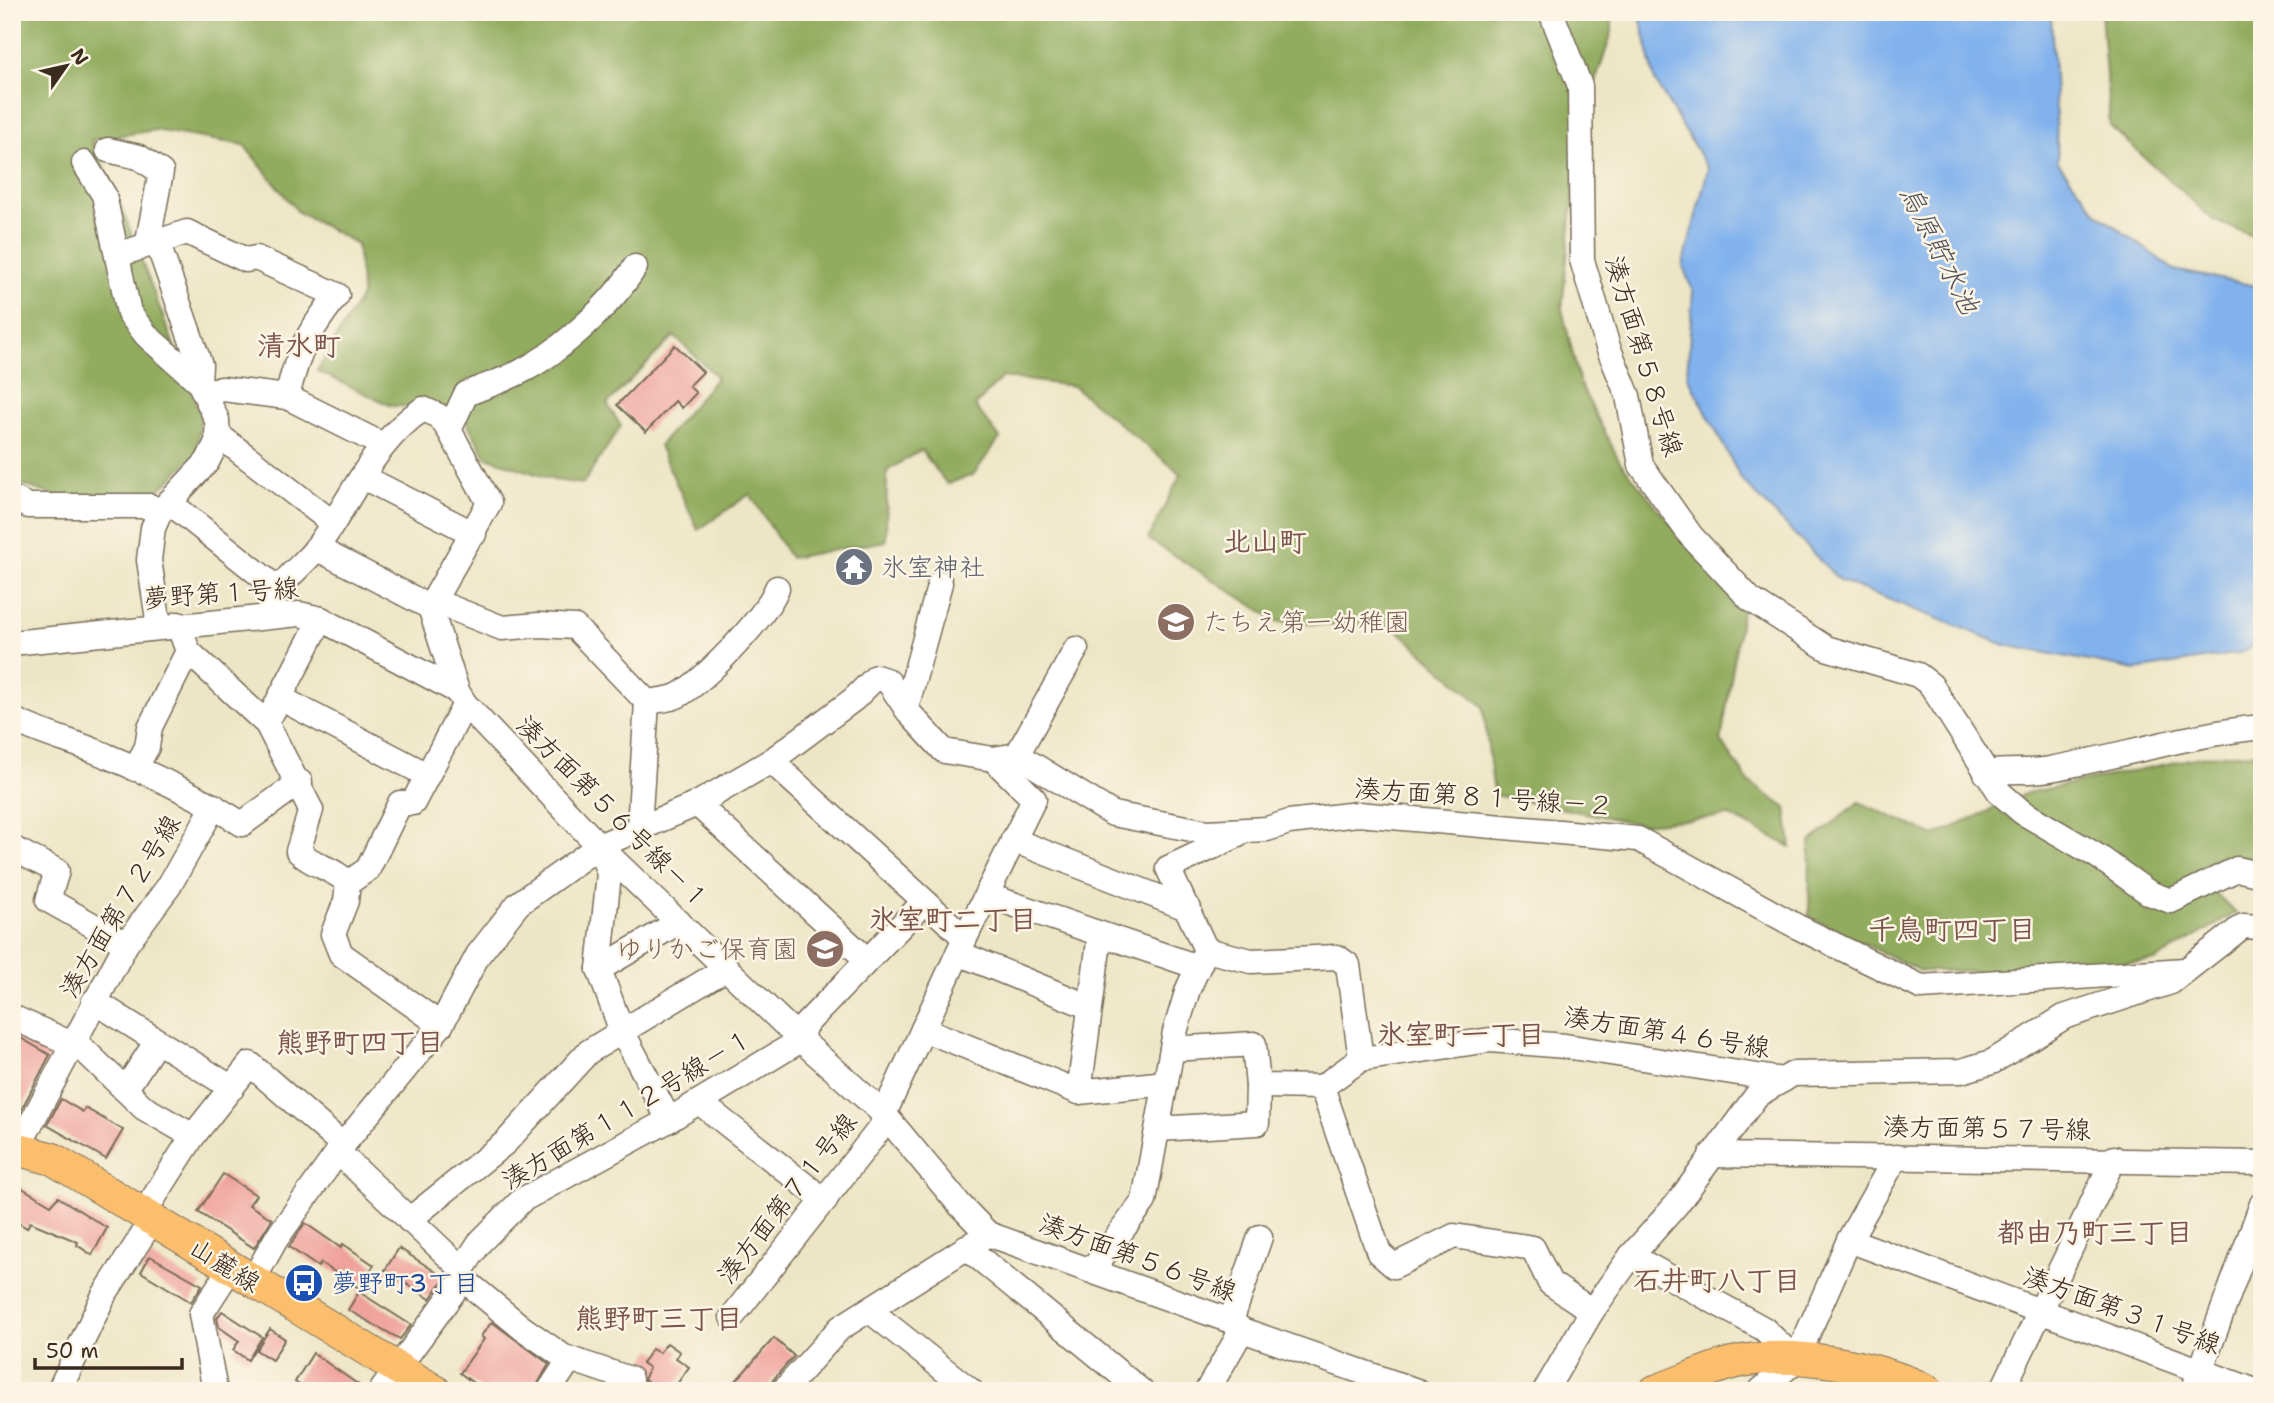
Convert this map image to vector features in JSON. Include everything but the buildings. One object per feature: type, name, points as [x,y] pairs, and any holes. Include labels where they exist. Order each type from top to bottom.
[{"type":"main road","name":"山麓線","points":[[15,1148],[52,1159],[149,1216],[241,1275],[389,1380],[435,1391]]},
{"type":"main road","points":[[1655,1391],[1731,1363],[1766,1357],[1842,1362],[1871,1369],[1928,1391]]},
{"type":"street","name":"湊方面第５８号線","points":[[1551,12],[1580,86],[1582,260],[1608,347],[1628,396],[1641,465],[1691,536],[1750,598],[1826,648],[1918,675],[1931,685],[2000,793],[2022,813],[2099,857],[2149,893],[2171,901],[2236,869],[2262,875]]},
{"type":"street","points":[[108,150],[139,157],[161,172],[149,236],[159,247],[196,352],[203,386],[216,420],[218,440],[206,462],[165,507],[153,528],[149,560],[168,625],[188,651],[267,724],[300,782],[312,810],[298,851],[303,857],[340,874],[348,883],[346,901],[332,934],[341,954],[441,1025]]},
{"type":"street","points":[[84,163],[104,195],[129,313],[147,335],[203,386],[287,397],[383,445]]},
{"type":"street","points":[[118,255],[187,232],[246,260],[256,258],[337,295],[307,335],[296,359],[287,397]]},
{"type":"street","points":[[444,423],[466,394],[524,370],[586,324],[623,287],[635,267]]},
{"type":"street","points":[[273,616],[271,608],[279,590],[316,548],[383,445],[408,419],[423,409],[444,423],[489,503],[474,534],[432,604],[461,698],[413,803],[400,803],[368,869],[348,883]]},
{"type":"street","points":[[217,434],[333,523]]},
{"type":"street","points":[[363,477],[474,534]]},
{"type":"street","points":[[12,498],[28,506],[165,507],[279,590]]},
{"type":"street","points":[[316,548],[432,604],[502,628],[540,625],[575,627],[647,702],[639,828]]},
{"type":"street","points":[[906,708],[940,583]]},
{"type":"street","points":[[647,702],[678,696],[723,658],[771,603],[777,588]]},
{"type":"street","name":"夢野第１号線","points":[[12,643],[168,625],[299,614],[321,619],[461,698]]},
{"type":"street","points":[[267,724],[321,619]]},
{"type":"street","points":[[1005,757],[1076,649]]},
{"type":"street","points":[[135,769],[147,747],[150,727],[188,651]]},
{"type":"street","name":"湊方面第８１号線－２","points":[[771,761],[854,699],[876,677],[888,681],[906,708],[944,751],[1005,757],[1113,814],[1207,832],[1248,830],[1358,814],[1638,839],[1798,927],[1921,987],[2185,970]]},
{"type":"street","points":[[280,698],[427,775]]},
{"type":"street","name":"湊方面第５６号線－１","points":[[461,698],[599,846],[801,1040],[884,1114]]},
{"type":"street","points":[[12,719],[41,734],[106,755],[214,806],[242,824],[300,782]]},
{"type":"street","points":[[1986,773],[2011,768],[2046,770],[2222,731],[2262,727]]},
{"type":"street","name":"湊方面第７１号線","points":[[732,1317],[882,1126],[884,1114],[961,945],[1034,799],[1005,757]]},
{"type":"street","points":[[215,1391],[201,1314],[276,1240],[341,1148],[441,1025],[478,956],[518,904],[599,846],[697,804],[771,761],[924,902],[961,945],[1090,1007]]},
{"type":"street","points":[[697,804],[866,959]]},
{"type":"street","name":"湊方面第７２号線","points":[[15,1148],[73,1047],[94,1001],[126,944],[169,886],[214,806]]},
{"type":"street","points":[[1092,1270],[1144,1201],[1172,1049],[1188,989],[1202,958],[1189,909],[1168,868],[1248,830]]},
{"type":"street","points":[[1013,840],[1189,909]]},
{"type":"street","points":[[599,846],[609,874],[599,969],[621,1029],[669,1120]]},
{"type":"street","points":[[12,848],[57,871],[48,900],[126,944]]},
{"type":"street","points":[[986,895],[1100,934],[1202,958],[1251,961],[1337,957],[1348,965],[1361,1059]]},
{"type":"street","points":[[801,1040],[804,1026],[924,902]]},
{"type":"street","points":[[599,969],[679,922]]},
{"type":"street","points":[[1545,1391],[1592,1311],[1631,1256],[1677,1204],[1757,1095],[1793,1074],[1961,1071],[1992,1062],[2064,1017],[2171,982],[2243,926],[2262,927]]},
{"type":"street","points":[[1079,1092],[1100,934]]},
{"type":"street","points":[[409,1220],[506,1142],[588,1052],[621,1029],[727,968]]},
{"type":"street","points":[[94,1001],[232,1088]]},
{"type":"street","points":[[12,1017],[73,1047],[83,1049],[144,1108],[193,1136]]},
{"type":"street","points":[[923,1028],[1079,1092],[1166,1083]]},
{"type":"street","name":"湊方面第１１２号線－１","points":[[389,1380],[462,1274],[480,1242],[522,1200],[669,1120],[801,1040]]},
{"type":"street","points":[[125,1090],[157,1041]]},
{"type":"street","name":"湊方面第４６号線","points":[[1322,1087],[1361,1059],[1490,1041],[1565,1046],[1783,1080]]},
{"type":"street","points":[[1158,1129],[1257,1123],[1258,1087],[1254,1044],[1172,1049]]},
{"type":"street","points":[[59,1391],[104,1295],[193,1136],[250,1064],[341,1148],[462,1274],[521,1327],[570,1359],[630,1379]]},
{"type":"street","points":[[1258,1087],[1322,1087],[1379,1252],[1394,1266],[1454,1236],[1533,1248],[1550,1283],[1592,1311]]},
{"type":"street","points":[[699,1102],[825,1200]]},
{"type":"street","name":"湊方面第５６号線","points":[[884,1114],[959,1204],[988,1234],[1417,1391]]},
{"type":"street","name":"湊方面第５７号線","points":[[1711,1155],[2114,1158],[2262,1163]]},
{"type":"street","points":[[1760,1391],[1796,1360],[1849,1240],[1896,1157]]},
{"type":"street","points":[[2002,1391],[2114,1158]]},
{"type":"street","points":[[2197,1381],[2262,1204]]},
{"type":"street","points":[[783,1391],[840,1328],[988,1234]]},
{"type":"street","points":[[1207,1391],[1237,1325],[1260,1237]]},
{"type":"street","name":"湊方面第３１号線","points":[[1849,1240],[2041,1312],[2197,1381],[2256,1391]]},
{"type":"street","points":[[966,1247],[1141,1391]]},
{"type":"street","points":[[1631,1256],[1764,1329],[1796,1360]]},
{"type":"street","points":[[869,1310],[971,1391]]},
{"type":"street","points":[[550,1391],[570,1359]]},
{"type":"green space","points":[[12,12],[1612,12],[1612,32],[1580,127],[1562,309],[1580,384],[1620,462],[1742,611],[1721,741],[1749,782],[1786,808],[1791,847],[1730,816],[1641,824],[1494,795],[1483,706],[1396,629],[1279,622],[1148,539],[1181,474],[1073,386],[1002,377],[975,406],[1000,438],[973,475],[947,484],[921,450],[887,471],[886,541],[790,558],[750,494],[698,530],[659,446],[717,377],[674,336],[607,404],[621,426],[583,484],[554,480],[486,457],[459,408],[392,406],[317,371],[362,294],[357,244],[298,212],[244,145],[155,130],[91,140],[115,191],[201,416],[196,454],[154,495],[64,499],[12,481]]},
{"type":"green space","points":[[2101,12],[2262,12],[2262,240],[2213,220],[2110,126]]},
{"type":"green space","points":[[2262,752],[2262,864],[2245,858],[2197,875],[2236,913],[2154,961],[2000,971],[1920,971],[1809,917],[1810,842],[1859,802],[1935,836],[2027,793],[2205,756]]},
{"type":"water","name":"烏原貯水池","points":[[1639,12],[2051,12],[2058,162],[2097,213],[2174,270],[2262,287],[2262,640],[2240,653],[2136,670],[2005,645],[1839,580],[1741,479],[1687,375],[1693,292],[1683,266],[1708,169],[1655,81]]},
{"type":"place","name":"氷室神社","points":[[854,567]]},
{"type":"place","name":"たちえ第一幼稚園","points":[[1176,622]]},
{"type":"place","name":"ゆりかご保育園","points":[[825,949]]},
{"type":"place","name":"夢野町3丁目","points":[[304,1283]]},
{"type":"district","name":"清水町","points":[[299,345]]},
{"type":"district","name":"北山町","points":[[1265,541]]},
{"type":"district","name":"氷室町二丁目","points":[[953,919]]},
{"type":"district","name":"千鳥町四丁目","points":[[1952,929]]},
{"type":"district","name":"氷室町一丁目","points":[[1461,1034]]},
{"type":"district","name":"熊野町四丁目","points":[[360,1042]]},
{"type":"district","name":"都由乃町三丁目","points":[[2095,1232]]},
{"type":"district","name":"石井町八丁目","points":[[1717,1280]]},
{"type":"district","name":"熊野町三丁目","points":[[659,1318]]}]
